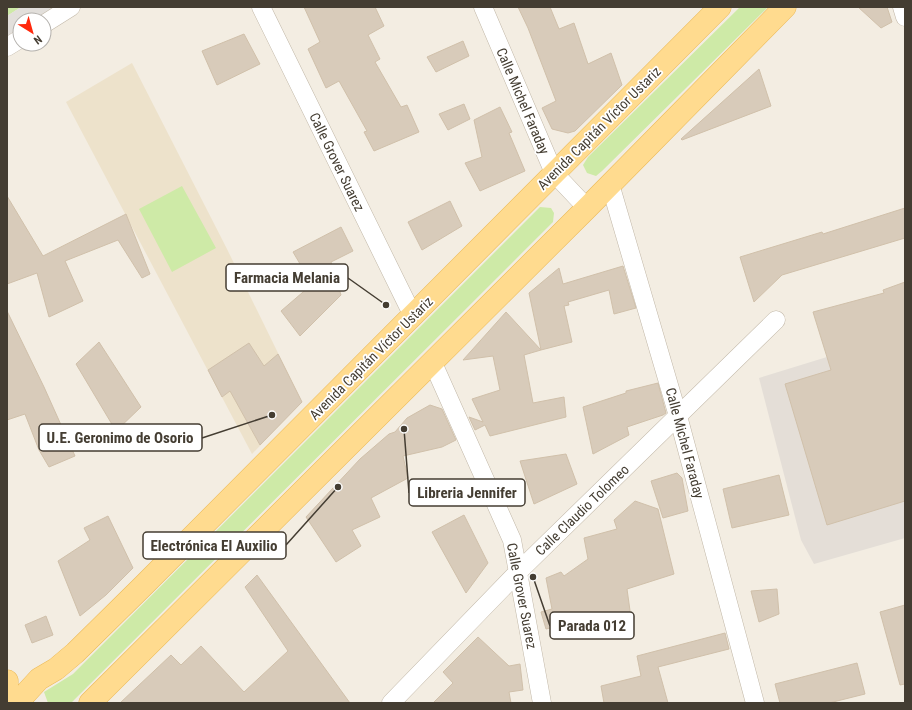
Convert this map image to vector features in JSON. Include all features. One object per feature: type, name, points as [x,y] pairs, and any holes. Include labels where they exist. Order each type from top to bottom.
[{"type":"main road","points":[[90,703],[587,208],[785,7]]},
{"type":"main road","name":"Avenida Capitán Víctor Ustariz","points":[[17,703],[39,679],[56,669],[75,653],[413,316],[714,9]]},
{"type":"main road","points":[[7,681],[7,699],[14,703]]},
{"type":"street","points":[[52,19],[71,7]]},
{"type":"street","name":"Calle Grover Suarez","points":[[261,7],[413,316]]},
{"type":"street","name":"Calle Michel Faraday","points":[[483,7],[554,173],[587,208]]},
{"type":"street","points":[[902,7],[905,17]]},
{"type":"street","name":"Calle Michel Faraday","points":[[610,184],[678,416],[755,703]]},
{"type":"street","name":"Calle Claudio Tolomeo","points":[[390,703],[517,573],[776,320]]},
{"type":"street","name":"Calle Grover Suarez","points":[[432,361],[512,540],[542,703]]},
{"type":"shaded area","points":[[21,7],[55,7],[47,12],[13,12]]},
{"type":"shaded area","points":[[12,13],[12,33],[7,36],[7,16]]},
{"type":"shaded area","points":[[132,63],[227,249],[302,402],[252,454],[66,102]]},
{"type":"shaded area","points":[[905,333],[905,538],[814,564],[801,540],[759,378]]},
{"type":"green space","points":[[7,7],[21,7],[12,12],[7,16]]},
{"type":"green space","points":[[740,7],[768,7],[602,171],[596,176],[587,173],[583,165],[588,157]]},
{"type":"green space","points":[[182,186],[216,248],[172,272],[139,209]]},
{"type":"green space","points":[[540,207],[551,208],[554,213],[553,222],[71,703],[48,703],[44,692],[73,674]]},
{"type":"building","points":[[304,7],[375,7],[384,26],[368,35],[380,59],[375,62],[401,107],[407,105],[419,132],[374,151],[364,132],[367,131],[339,81],[326,88],[308,49],[320,42]]},
{"type":"building","points":[[518,7],[550,7],[559,29],[574,23],[588,64],[611,53],[622,85],[575,131],[568,133],[552,129],[542,108],[556,101],[528,28]]},
{"type":"building","points":[[858,7],[887,7],[892,22],[881,28]]},
{"type":"building","points":[[244,34],[260,64],[217,85],[202,51]]},
{"type":"building","points":[[463,41],[469,56],[436,72],[427,57]]},
{"type":"building","points":[[759,69],[771,106],[682,140],[681,139]]},
{"type":"building","points":[[464,104],[470,119],[448,130],[439,114]]},
{"type":"building","points":[[500,107],[512,132],[509,133],[525,171],[480,191],[465,163],[482,157],[474,120]]},
{"type":"building","points":[[7,196],[43,256],[126,214],[150,274],[142,278],[118,240],[65,261],[83,301],[49,317],[37,273],[7,284]]},
{"type":"building","points":[[450,201],[462,226],[422,250],[408,222]]},
{"type":"building","points":[[905,208],[905,238],[782,275],[754,302],[740,257],[822,232],[823,234]]},
{"type":"building","points":[[341,227],[353,251],[331,262],[341,295],[300,336],[281,311],[310,286],[306,274],[293,252]]},
{"type":"building","points":[[623,266],[636,308],[614,314],[609,290],[568,302],[569,305],[564,306],[572,342],[541,350],[529,293],[559,268],[563,284]]},
{"type":"building","points":[[905,282],[905,501],[827,525],[785,384],[831,370],[813,312],[884,293],[883,290]]},
{"type":"building","points":[[7,311],[44,387],[75,456],[49,467],[39,450],[25,414],[7,420]]},
{"type":"building","points":[[506,312],[541,350],[524,355],[533,403],[564,397],[566,417],[490,436],[485,425],[475,430],[469,417],[483,422],[472,399],[500,390],[493,356],[463,360]]},
{"type":"building","points":[[99,342],[141,407],[116,431],[76,364]]},
{"type":"building","points":[[249,343],[264,366],[278,354],[302,402],[260,445],[230,391],[222,397],[208,370]]},
{"type":"building","points":[[658,383],[666,413],[627,427],[629,435],[593,454],[583,407],[626,393],[626,391]]},
{"type":"building","points":[[430,405],[442,409],[456,440],[442,447],[403,456],[408,478],[371,498],[380,517],[352,530],[361,546],[336,562],[306,517],[360,459],[389,434],[395,432],[407,418]]},
{"type":"building","points":[[566,454],[577,484],[534,504],[520,461]]},
{"type":"building","points":[[677,473],[682,478],[688,511],[663,518],[651,481]]},
{"type":"building","points":[[779,475],[789,515],[732,528],[723,489]]},
{"type":"building","points":[[635,501],[658,509],[674,574],[627,589],[632,625],[617,628],[613,613],[546,629],[541,612],[552,609],[546,578],[561,572],[564,576],[588,559],[584,538],[617,529],[614,520]]},
{"type":"building","points":[[464,515],[488,563],[466,593],[432,532]]},
{"type":"building","points":[[108,516],[133,568],[106,595],[80,616],[58,561],[90,540],[84,528]]},
{"type":"building","points":[[257,575],[350,703],[120,703],[171,655],[181,665],[201,646],[244,692],[288,651],[245,587]]},
{"type":"building","points":[[777,589],[779,614],[759,622],[751,591]]},
{"type":"building","points":[[905,605],[905,684],[900,685],[880,612]]},
{"type":"building","points":[[46,616],[53,635],[32,643],[25,625]]},
{"type":"building","points":[[725,633],[729,649],[658,667],[668,703],[604,703],[601,686],[641,676],[637,656]]},
{"type":"building","points":[[478,637],[509,666],[520,664],[523,690],[509,692],[511,703],[433,703],[453,683],[443,672]]},
{"type":"building","points":[[857,663],[865,694],[829,703],[780,703],[775,684]]},
{"type":"place","name":"Farmacia Melania","points":[[386,305]]},
{"type":"place","name":"U.E. Geronimo de Osorio","points":[[272,415]]},
{"type":"place","name":"Libreria Jennifer","points":[[404,429]]},
{"type":"place","name":"Electrónica El Auxilio","points":[[338,487]]},
{"type":"place","name":"Parada 012","points":[[533,577]]}]
